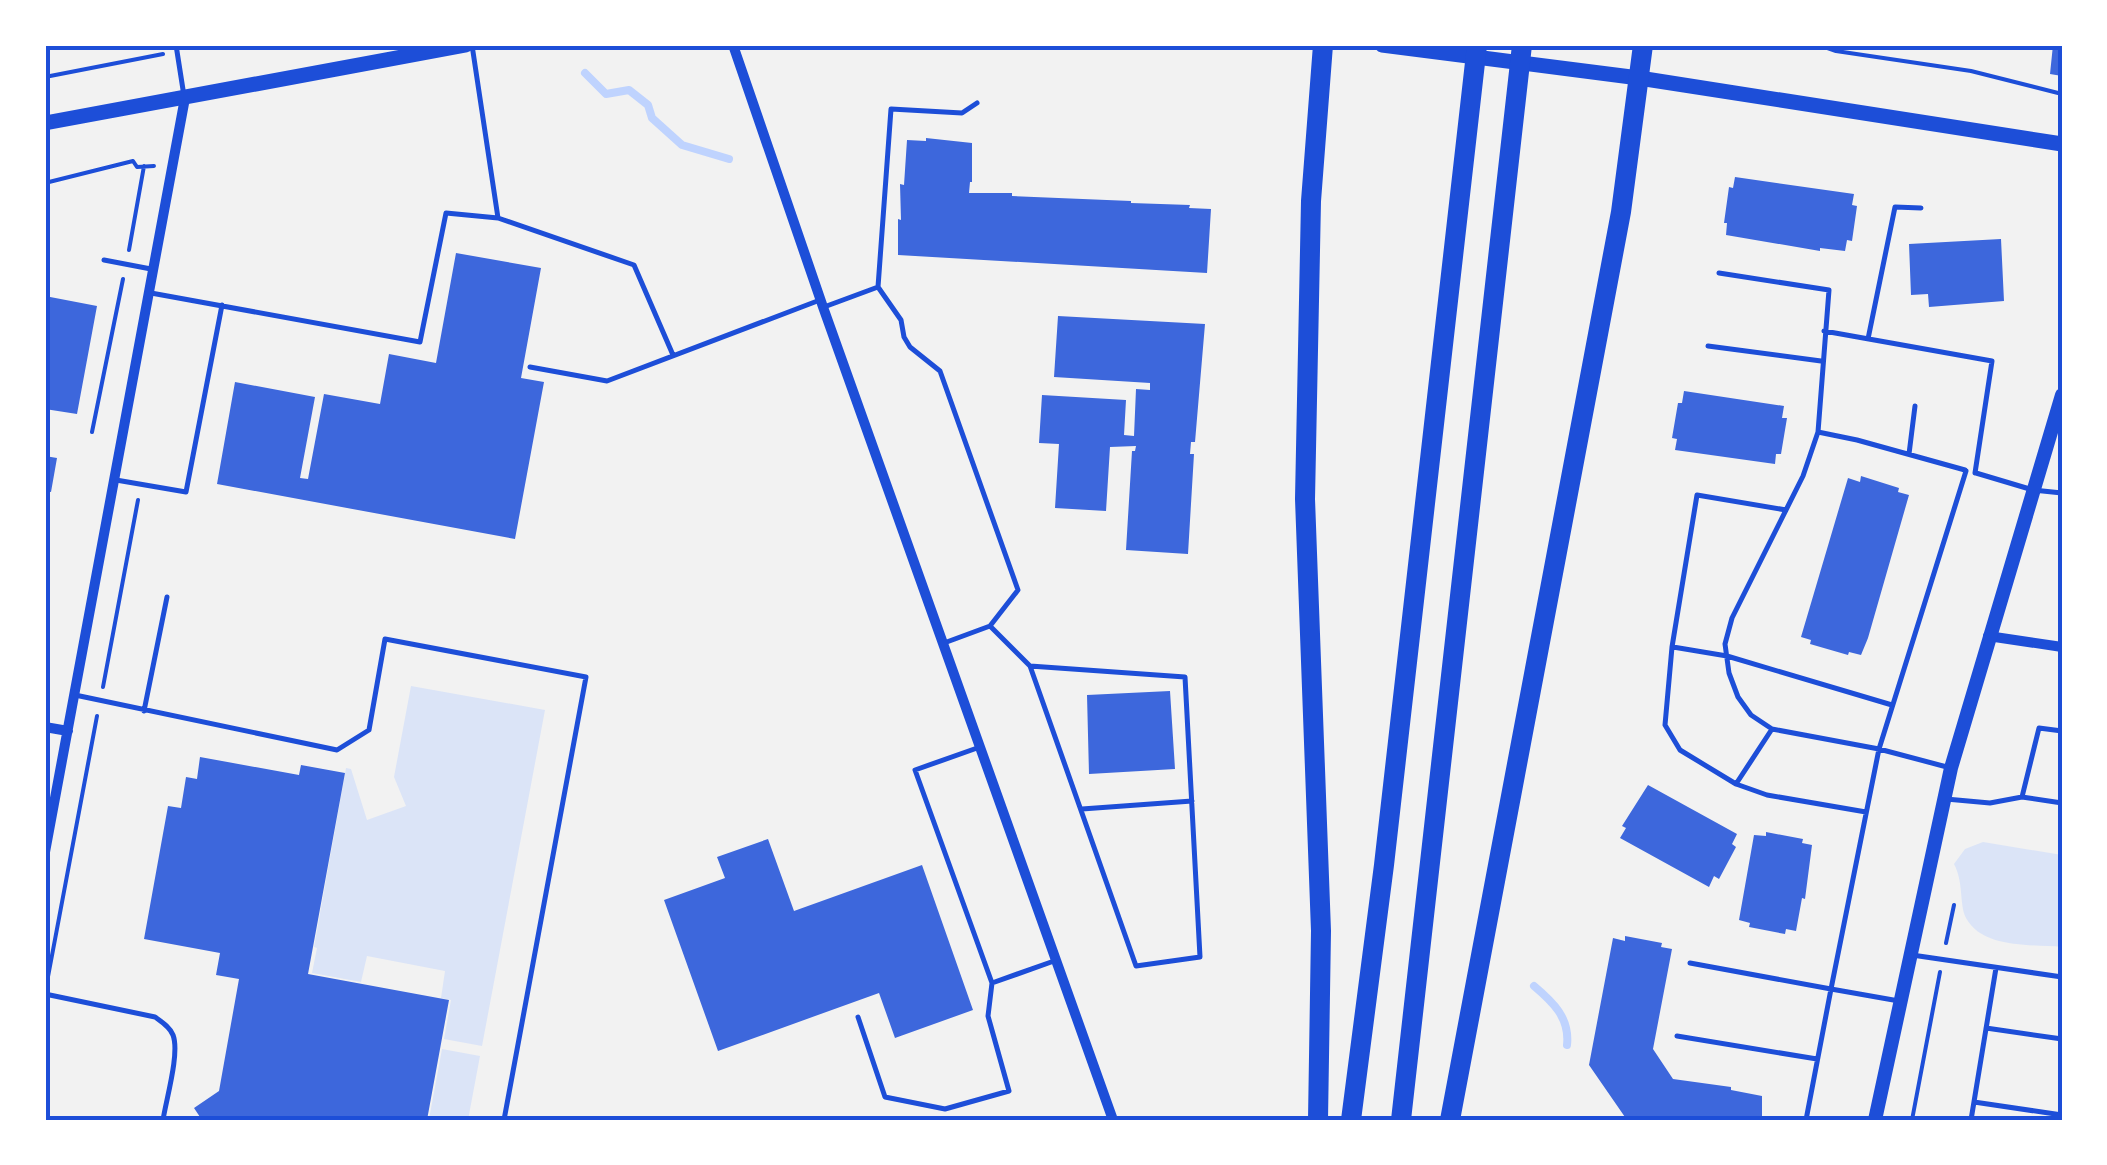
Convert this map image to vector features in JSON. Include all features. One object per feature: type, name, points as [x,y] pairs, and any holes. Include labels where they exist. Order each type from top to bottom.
[{"type":"highway","points":[[1318,1120],[1321,931],[1305,498],[1311,202],[1323,45]]},
{"type":"highway","points":[[1351,1120],[1477,45]]},
{"type":"highway","points":[[1400,1120],[1522,45]]},
{"type":"highway","points":[[1450,1120],[1621,212],[1643,45]]},
{"type":"main road","points":[[45,123],[469,45]]},
{"type":"main road","points":[[1382,45],[1638,78],[2062,144]]},
{"type":"street","points":[[733,45],[1113,1120]]},
{"type":"street","points":[[45,852],[185,98]]},
{"type":"street","points":[[1875,1120],[1950,768],[2062,394]]},
{"type":"street","points":[[1988,636],[2062,647]]},
{"type":"street","points":[[45,728],[68,731]]},
{"type":"lane","points":[[176,45],[185,98]]},
{"type":"lane","points":[[469,45],[498,218]]},
{"type":"lane","points":[[944,643],[990,626],[1018,590],[940,371],[910,347],[902,320],[878,287],[891,109],[962,112],[977,103]]},
{"type":"lane","points":[[1868,339],[1896,207],[1921,208]]},
{"type":"lane","points":[[148,292],[420,342],[446,213],[498,218],[634,265],[673,355]]},
{"type":"lane","points":[[104,260],[153,269]]},
{"type":"lane","points":[[1719,273],[1829,290],[1818,432],[1803,476],[1732,618],[1725,644],[1738,697],[1751,715],[1772,729],[1878,749],[1950,768]]},
{"type":"lane","points":[[530,368],[607,381],[822,303],[878,287]]},
{"type":"lane","points":[[113,480],[186,492],[222,305]]},
{"type":"lane","points":[[1824,332],[1992,361],[1975,473]]},
{"type":"lane","points":[[1708,346],[1821,362]]},
{"type":"lane","points":[[1909,454],[1914,406]]},
{"type":"lane","points":[[1818,432],[2033,490],[2062,493]]},
{"type":"lane","points":[[1806,1120],[1878,749],[1966,470]]},
{"type":"lane","points":[[1786,510],[1697,496],[1672,647],[1666,725],[1680,750],[1736,784],[1766,796],[1866,812]]},
{"type":"lane","points":[[144,712],[166,597]]},
{"type":"lane","points":[[990,626],[1030,666],[1136,966],[1200,957],[1185,677],[1030,666]]},
{"type":"lane","points":[[74,694],[144,712],[338,750],[368,730],[386,639],[586,677],[504,1120]]},
{"type":"lane","points":[[1672,647],[1726,656],[1892,705]]},
{"type":"lane","points":[[2022,797],[2039,728],[2062,731]]},
{"type":"lane","points":[[1736,784],[1772,729]]},
{"type":"lane","points":[[858,1017],[885,1097],[945,1108],[1009,1090],[988,1016],[992,983],[914,770],[980,747]]},
{"type":"lane","points":[[1944,799],[1990,803],[2022,797],[2062,803]]},
{"type":"lane","points":[[1082,809],[1192,802]]},
{"type":"lane","points":[[1909,955],[2062,977]]},
{"type":"lane","points":[[992,983],[1057,960]]},
{"type":"lane","points":[[1690,964],[1899,1001]]},
{"type":"lane","points":[[1971,1120],[1996,968]]},
{"type":"lane","points":[[45,993],[155,1017],[166,1024],[174,1036],[175,1050],[162,1120]]},
{"type":"lane","points":[[1986,1028],[2062,1039]]},
{"type":"lane","points":[[1677,1036],[1818,1059]]},
{"type":"lane","points":[[1974,1102],[2062,1115]]},
{"type":"path","points":[[192,48],[204,45]]},
{"type":"path","points":[[1818,45],[1970,71],[2062,94]]},
{"type":"path","points":[[45,77],[161,54]]},
{"type":"path","points":[[45,183],[133,161],[136,167],[147,166],[92,432]]},
{"type":"path","points":[[45,993],[138,498]]},
{"type":"path","points":[[1912,1120],[1954,905]]},
{"type":"shaded area","points":[[411,686],[545,710],[482,1046],[444,1039],[451,1000],[441,998],[445,971],[367,956],[361,982],[312,973],[346,768],[351,769],[367,820],[406,806],[394,777]]},
{"type":"shaded area","points":[[1983,842],[2062,855],[2062,947],[1996,940],[1974,928],[1966,918],[1954,864],[1965,849]]},
{"type":"shaded area","points":[[442,1049],[480,1056],[468,1120],[429,1119]]},
{"type":"building","points":[[2053,45],[2062,45],[2062,76],[2050,74]]},
{"type":"building","points":[[907,140],[972,143],[969,193],[1211,209],[1207,273],[898,255],[900,184],[904,185]]},
{"type":"building","points":[[1735,177],[1854,194],[1852,205],[1857,206],[1852,241],[1847,240],[1845,251],[1820,251],[1726,235],[1729,187],[1733,188]]},
{"type":"building","points":[[2001,239],[2004,301],[1929,307],[1928,294],[1911,295],[1909,244]]},
{"type":"building","points":[[456,253],[541,268],[521,378],[544,382],[515,539],[217,484],[235,382],[315,397],[300,478],[308,479],[324,394],[380,404],[389,354],[436,363]]},
{"type":"building","points":[[45,296],[97,306],[77,414],[45,409]]},
{"type":"building","points":[[1058,316],[1205,324],[1195,442],[1191,442],[1190,454],[1194,454],[1188,554],[1126,550],[1132,451],[1136,446],[1110,447],[1106,511],[1055,508],[1059,444],[1039,443],[1042,395],[1126,400],[1124,435],[1134,436],[1136,389],[1150,390],[1150,383],[1054,377]]},
{"type":"building","points":[[1684,391],[1784,406],[1782,418],[1787,418],[1781,454],[1776,454],[1775,464],[1675,450],[1677,439],[1672,438]]},
{"type":"building","points":[[45,456],[57,458],[51,492],[45,491]]},
{"type":"building","points":[[1861,476],[1909,495],[1868,638],[1861,655],[1848,655],[1810,644],[1811,640],[1801,637],[1848,478],[1860,482]]},
{"type":"building","points":[[1170,691],[1175,769],[1089,774],[1087,695]]},
{"type":"building","points":[[200,757],[299,775],[301,765],[345,773],[308,974],[449,1000],[427,1120],[202,1120],[194,1108],[219,1091],[239,979],[216,975],[220,953],[144,939],[168,806],[181,808],[186,777],[197,779]]},
{"type":"building","points":[[1648,785],[1737,834],[1732,844],[1736,847],[1719,879],[1714,876],[1709,887],[1620,838],[1626,828],[1622,826]]},
{"type":"building","points":[[1766,832],[1803,839],[1802,843],[1812,845],[1796,931],[1786,929],[1785,934],[1749,927],[1750,923],[1739,920],[1754,835],[1766,836]]},
{"type":"building","points":[[768,839],[794,911],[922,865],[973,1010],[895,1038],[879,993],[718,1051],[664,900],[725,878],[717,857]]},
{"type":"building","points":[[1625,936],[1662,943],[1661,947],[1672,949],[1653,1049],[1673,1079],[1731,1087],[1762,1096],[1762,1120],[1627,1120],[1589,1065],[1613,938],[1625,941]]},
{"type":"waterway","points":[[585,73],[606,94],[629,90],[648,105],[652,118],[682,145],[729,159]]},
{"type":"waterway","points":[[1534,986],[1563,1019],[1567,1045]]}]
